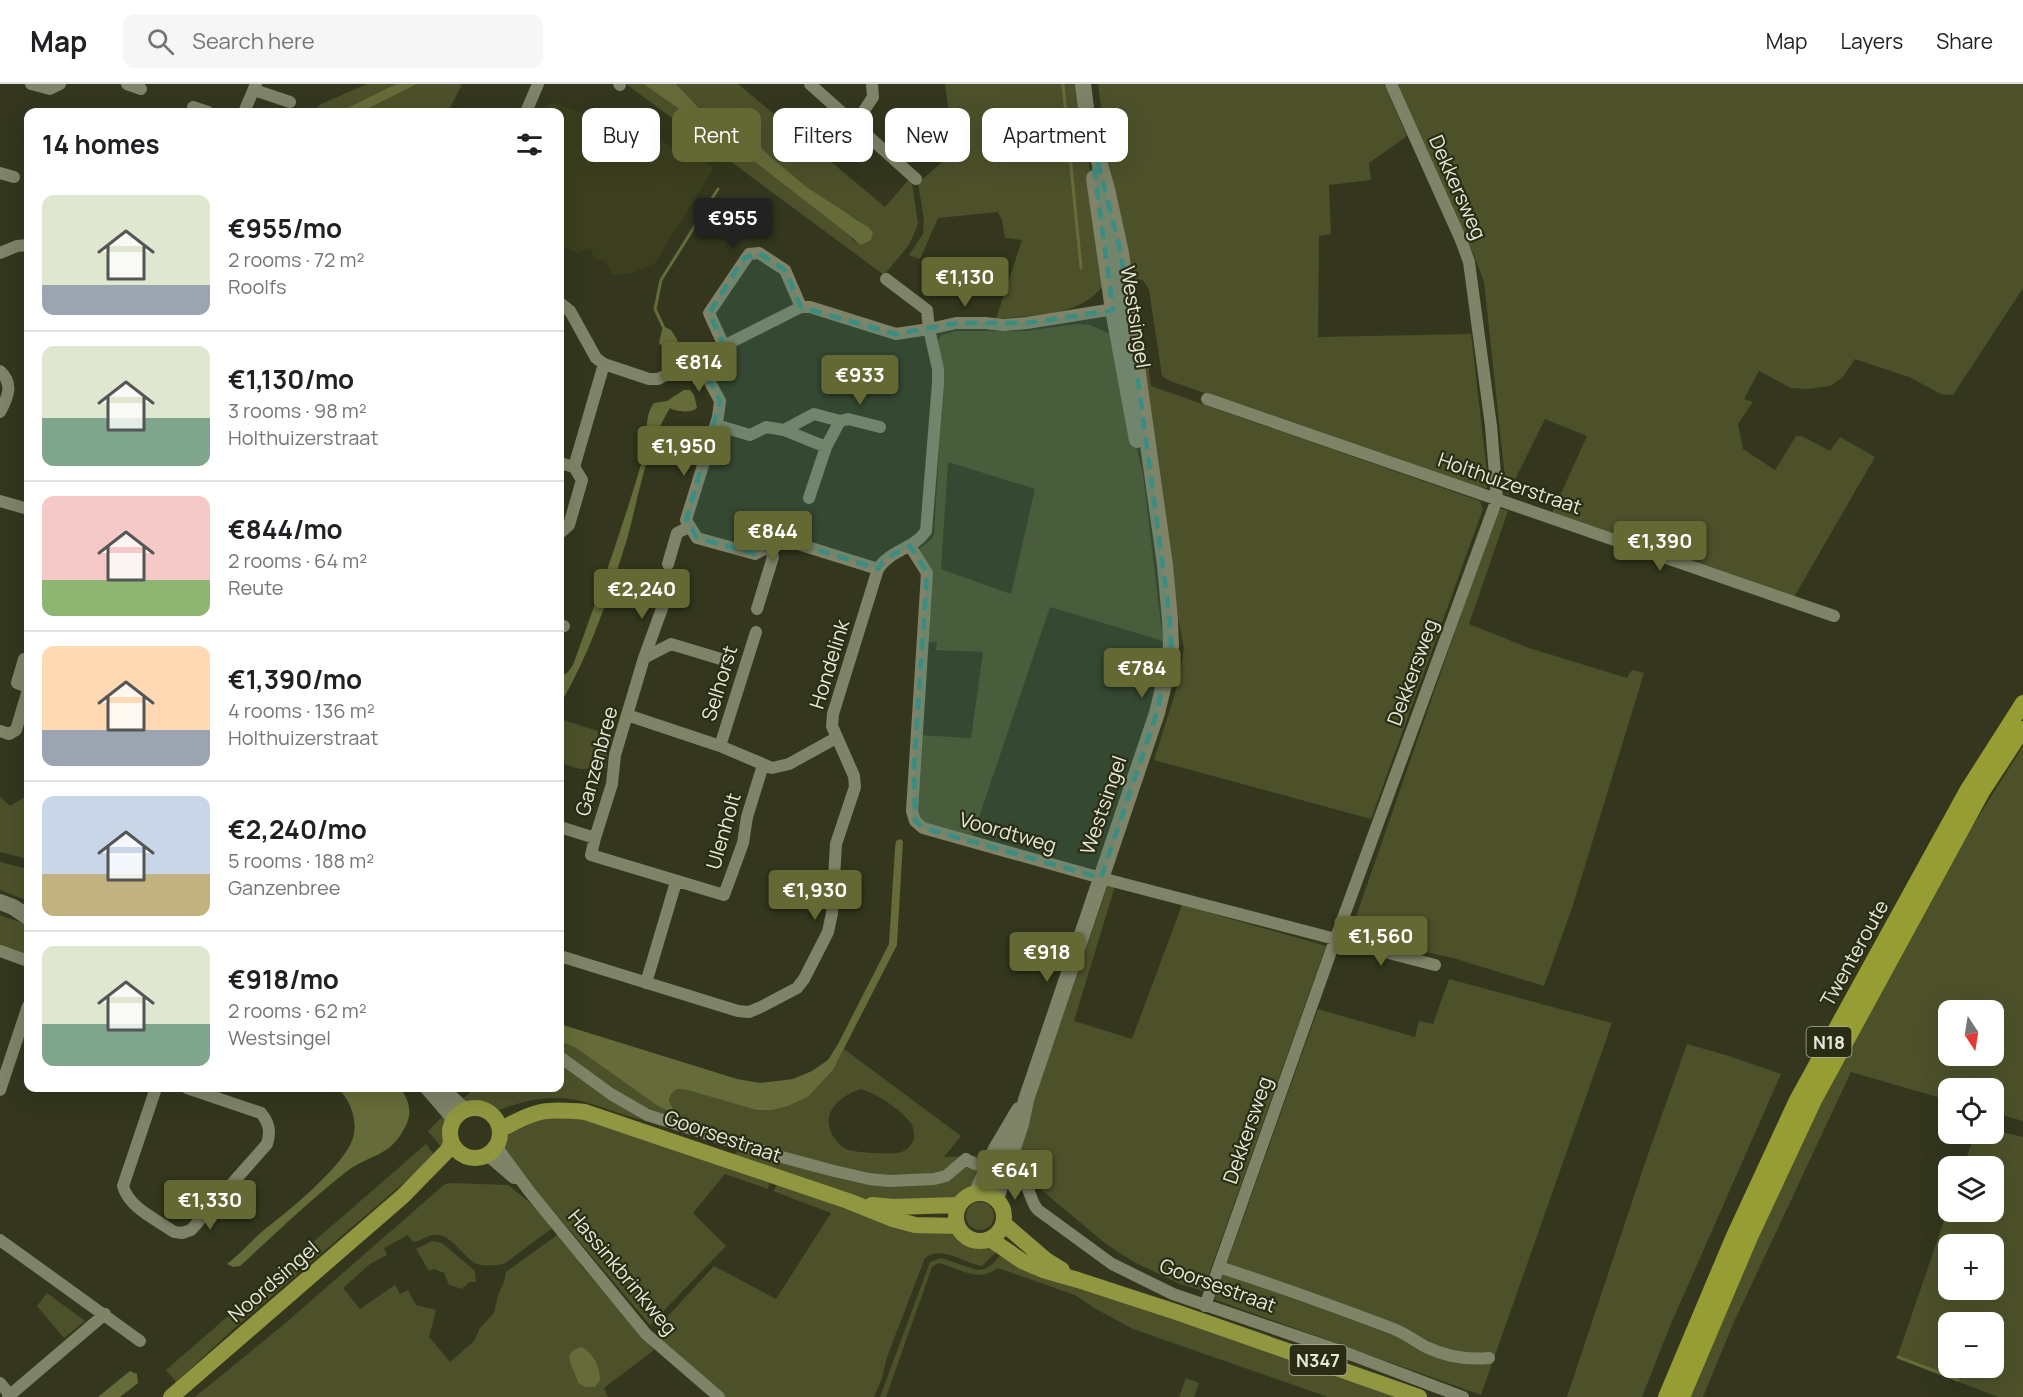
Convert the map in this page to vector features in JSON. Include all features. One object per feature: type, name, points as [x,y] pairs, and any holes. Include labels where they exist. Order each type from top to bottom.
[{"type":"highway","name":"Twenteroute","points":[[1666,1397],[1734,1236],[1797,1100],[1967,791],[2023,703]]},
{"type":"highway","name":"Twenteroute","points":[[1682,1397],[1750,1237],[1814,1100],[1983,790],[2023,729]]},
{"type":"main road","name":"Westsingel","points":[[996,1199],[1021,1124],[1026,1100],[1157,713],[1171,646],[1158,516],[1147,484],[1131,417],[1120,308],[1083,84]]},
{"type":"main road","points":[[433,1092],[459,1114]]},
{"type":"main road","points":[[443,1092],[459,1114]]},
{"type":"main road","name":"Westsingel","points":[[977,1192],[996,1149],[1026,1100]]},
{"type":"main road","points":[[480,1108],[494,1137],[472,1158],[456,1148],[450,1132],[459,1114],[480,1108]]},
{"type":"main road","name":"Goorsestraat","points":[[494,1137],[534,1113],[550,1109],[585,1112],[904,1222],[925,1226],[957,1226]]},
{"type":"main road","name":"Noordsingel","points":[[171,1397],[403,1196],[448,1150],[456,1148]]},
{"type":"main road","points":[[957,1226],[955,1215],[958,1205],[963,1199],[977,1192],[984,1193],[996,1199],[1003,1210],[1003,1223],[990,1239]]},
{"type":"main road","name":"Goorsestraat","points":[[848,1201],[894,1207],[958,1205]]},
{"type":"main road","name":"Goorsestraat","points":[[1003,1223],[1055,1267],[1078,1280]]},
{"type":"main road","name":"N347","points":[[957,1226],[968,1238],[979,1241],[990,1239]]},
{"type":"main road","name":"Goorsestraat","points":[[990,1239],[1029,1264],[1064,1277],[1311,1358],[1419,1397]]},
{"type":"street","points":[[31,84],[50,89],[60,84]]},
{"type":"street","points":[[127,84],[141,89]]},
{"type":"street","points":[[528,108],[538,84]]},
{"type":"street","points":[[810,84],[837,108]]},
{"type":"street","points":[[866,108],[873,97],[872,84]]},
{"type":"street","name":"Dekkersweg","points":[[1205,1306],[1335,940],[1497,499],[1491,426],[1468,262],[1461,240],[1391,84]]},
{"type":"street","points":[[246,108],[255,87],[290,102]]},
{"type":"street","points":[[873,140],[916,179]]},
{"type":"street","points":[[0,173],[14,177]]},
{"type":"street","points":[[0,253],[24,245]]},
{"type":"street","points":[[724,346],[710,313],[749,254],[759,253],[785,270],[801,307]]},
{"type":"street","points":[[698,360],[720,401],[716,424],[686,520],[697,538],[755,554],[782,539],[878,569],[885,559],[921,539],[926,531],[938,383],[938,369],[927,310],[886,279]]},
{"type":"street","points":[[564,306],[570,311],[596,358],[604,364],[649,379],[658,379],[801,307],[810,307],[896,334],[956,323],[1003,325],[1027,323],[1120,308]]},
{"type":"street","points":[[574,467],[604,364]]},
{"type":"street","points":[[0,371],[9,382],[9,394],[0,412]]},
{"type":"street","name":"Holthuizerstraat","points":[[1207,399],[1834,616]]},
{"type":"street","points":[[784,430],[814,414],[840,421],[848,419],[880,427]]},
{"type":"street","points":[[809,498],[826,447],[840,421]]},
{"type":"street","points":[[716,424],[750,435],[766,427],[784,430],[826,447]]},
{"type":"street","points":[[564,464],[574,467],[582,480],[569,525],[564,529]]},
{"type":"street","points":[[0,501],[24,508]]},
{"type":"street","points":[[668,564],[677,533],[689,527]]},
{"type":"street","points":[[757,609],[773,557],[770,546]]},
{"type":"street","name":"Voordtweg","points":[[910,546],[927,573],[912,811],[915,821],[923,828],[1101,878],[1435,965]]},
{"type":"street","name":"Hondelink","points":[[564,957],[738,1011],[749,1011],[791,992],[804,979],[828,932],[832,913],[836,844],[855,787],[854,776],[832,726],[833,714],[878,569]]},
{"type":"street","name":"Ganzenbree","points":[[564,828],[595,838],[612,784],[615,755],[644,658],[668,592]]},
{"type":"street","name":"Selhorst","points":[[720,746],[756,632]]},
{"type":"street","points":[[644,658],[671,644],[724,660]]},
{"type":"street","points":[[24,659],[17,683],[24,687]]},
{"type":"street","points":[[0,731],[9,734],[16,730],[24,703]]},
{"type":"street","name":"Selhorst","points":[[627,716],[720,746],[772,768],[789,764],[836,738]]},
{"type":"street","name":"Ulenholt","points":[[595,838],[591,855],[724,895],[743,843],[747,817],[763,765]]},
{"type":"street","points":[[646,983],[676,882]]},
{"type":"street","points":[[0,951],[24,960]]},
{"type":"street","points":[[0,1090],[5,1058],[24,1015]]},
{"type":"street","name":"Goorsestraat","points":[[564,1060],[617,1098],[647,1115],[834,1171],[889,1181],[942,1178],[966,1159],[969,1163],[1005,1173],[1024,1182],[1035,1207],[1112,1264],[1165,1290],[1205,1306],[1352,1355],[1463,1397]]},
{"type":"street","points":[[155,1092],[123,1186],[131,1203],[174,1232],[182,1233],[191,1230],[267,1144],[270,1134],[268,1122],[261,1113],[199,1092]]},
{"type":"street","name":"Hassinkbrinkweg","points":[[494,1137],[529,1191],[646,1334],[719,1397]]},
{"type":"street","points":[[0,1240],[140,1341]]},
{"type":"street","points":[[1220,1267],[1287,1289],[1396,1330],[1426,1347],[1473,1360],[1489,1358]]},
{"type":"street","points":[[0,1383],[9,1396],[105,1314]]},
{"type":"highlighted area","points":[[1088,123],[1121,253],[1170,620],[1171,646],[1157,713],[1101,878],[923,828],[915,821],[914,763],[927,573],[910,546],[885,559],[878,569],[782,539],[755,554],[697,538],[686,520],[720,401],[698,360],[724,346],[709,313],[744,258],[759,253],[785,270],[801,307],[896,334],[956,323],[1027,323],[1113,310]]},
{"type":"shaded area","points":[[367,84],[396,84],[347,108],[316,108]]},
{"type":"shaded area","points":[[396,84],[417,84],[369,108],[347,108]]},
{"type":"shaded area","points":[[417,84],[462,84],[450,108],[369,108]]},
{"type":"shaded area","points":[[626,84],[644,84],[680,108],[672,108],[672,118]]},
{"type":"shaded area","points":[[644,84],[676,84],[699,108],[678,108]]},
{"type":"shaded area","points":[[676,84],[738,84],[773,113],[773,159],[761,147],[761,108],[699,108]]},
{"type":"shaded area","points":[[945,84],[1077,84],[1081,108],[982,108],[982,162],[1089,162],[1103,285],[1094,295],[1069,309],[1039,315],[996,319],[1022,240],[1005,238],[998,212],[938,218],[920,259],[909,255],[923,234],[924,220],[918,183],[942,162],[970,162],[970,108],[948,108]]},
{"type":"shaded area","points":[[1098,84],[1384,84],[1407,136],[1369,163],[1371,180],[1329,185],[1331,234],[1319,236],[1318,337],[1471,334],[1487,488],[1476,487],[1170,381],[1162,376],[1149,290],[1143,280],[1128,278],[1103,166],[1103,162],[1128,162],[1128,108],[1101,108]]},
{"type":"shaded area","points":[[1397,84],[2023,84],[2023,288],[1953,395],[1941,394],[1909,377],[1855,359],[1842,378],[1830,386],[1808,389],[1791,388],[1759,371],[1744,399],[1753,402],[1738,424],[1743,449],[1775,470],[1796,436],[1802,436],[1830,451],[1840,437],[1875,457],[1794,597],[1552,513],[1587,436],[1545,419],[1507,496],[1484,282],[1473,253],[1460,233]]},
{"type":"shaded area","points":[[553,103],[582,113],[582,162],[660,162],[660,141],[672,147],[672,162],[702,162],[714,168],[655,263],[633,273],[612,275],[605,261],[595,259],[590,248],[578,253],[564,247],[564,108],[543,108]]},
{"type":"shaded area","points":[[761,147],[773,159],[773,162],[777,162],[808,188],[868,227],[873,232],[871,240],[861,245],[754,162],[761,162]]},
{"type":"shaded area","points":[[731,162],[754,162],[855,242],[859,220],[808,188],[777,162],[831,162],[885,207],[911,177],[918,224],[909,245],[884,275]]},
{"type":"shaded area","points":[[1077,324],[1090,325],[1112,335],[1143,474],[1163,641],[1050,607],[972,838],[919,823],[914,801],[918,735],[971,738],[983,652],[936,650],[937,642],[925,642],[930,573],[919,549],[931,540],[934,534],[943,383],[938,340],[942,335],[956,331],[1026,331]],"holes":[[[948,462],[1035,489],[1011,594],[941,569]]]},
{"type":"shaded area","points":[[663,326],[671,330],[678,341],[671,347],[664,347],[659,343]]},
{"type":"shaded area","points":[[1145,341],[1151,386],[1480,501],[1483,509],[1371,819],[1154,760],[1178,684],[1184,648],[1168,566],[1136,342]]},
{"type":"shaded area","points":[[684,390],[690,390],[694,395],[697,408],[684,411],[670,408],[662,423],[649,455],[627,539],[606,603],[590,645],[564,698],[564,674],[573,665],[629,505],[645,451],[647,420],[651,408],[654,403],[667,401]]},
{"type":"shaded area","points":[[1498,508],[1508,511],[1469,624],[1529,648],[1627,678],[1633,670],[1644,673],[1573,905],[1544,986],[1453,958],[1347,935],[1350,934]]},
{"type":"shaded area","points":[[564,720],[613,736],[605,760],[606,768],[580,769],[564,764]]},
{"type":"shaded area","points":[[2023,746],[2023,1121],[2004,1116],[2004,1078],[1938,1078],[1938,1097],[1851,1072],[1733,1324],[1703,1397],[1689,1397],[1726,1307],[1831,1081],[1953,857]]},
{"type":"shaded area","points":[[0,797],[10,806],[24,797],[24,858],[0,852]]},
{"type":"shaded area","points":[[900,839],[903,841],[897,945],[833,1070],[808,1097],[788,1106],[772,1110],[757,1110],[677,1089],[671,1094],[669,1101],[676,1114],[658,1106],[576,1048],[564,1043],[564,1025],[737,1079],[760,1083],[793,1079],[812,1071],[828,1060],[838,1044],[889,944],[896,841]]},
{"type":"shaded area","points":[[0,862],[24,868],[24,899],[0,890]]},
{"type":"shaded area","points":[[1108,884],[1115,886],[1074,1021],[1132,1039],[1182,905],[1326,946],[1203,1291],[1178,1283],[1134,1262],[1106,1244],[1021,1173],[1011,1168]]},
{"type":"shaded area","points":[[0,915],[24,924],[24,957],[0,948]]},
{"type":"shaded area","points":[[1449,979],[1612,1023],[1481,1395],[1216,1300],[1215,1297],[1318,1009],[1415,1037],[1419,1021],[1433,1024]]},
{"type":"shaded area","points":[[564,1043],[576,1048],[658,1106],[675,1111],[669,1101],[671,1094],[677,1089],[733,1103],[788,1106],[808,1097],[833,1070],[844,1049],[961,1136],[944,1157],[984,1155],[988,1157],[986,1162],[977,1160],[945,1172],[902,1178],[828,1167],[649,1110],[564,1055]],"holes":[[[861,1089],[897,1109],[912,1125],[914,1139],[911,1144],[900,1152],[871,1153],[850,1150],[838,1143],[829,1128],[830,1113],[834,1106],[846,1096]]]},
{"type":"shaded area","points":[[1687,1044],[1781,1074],[1670,1326],[1642,1397],[1567,1397],[1646,1160]]},
{"type":"shaded area","points":[[564,1067],[642,1120],[569,1099],[546,1098],[522,1102],[499,1110],[485,1105],[469,1106],[462,1100],[470,1092],[564,1092]]},
{"type":"shaded area","points":[[342,1092],[402,1092],[408,1103],[409,1118],[392,1146],[354,1166],[332,1183],[240,1266],[233,1267],[227,1264],[287,1212],[341,1159],[350,1146],[355,1128],[346,1097]]},
{"type":"shaded area","points":[[567,1113],[769,1183],[768,1189],[725,1174],[693,1213],[726,1246],[650,1325],[506,1155],[503,1144],[514,1130],[539,1119]]},
{"type":"shaded area","points":[[445,1114],[446,1130],[442,1148],[428,1131]]},
{"type":"shaded area","points":[[2004,1132],[2023,1137],[2023,1397],[1998,1397],[1949,1378],[2004,1378],[2004,1312],[1938,1312],[1938,1374],[1897,1358],[1938,1238],[1938,1300],[2004,1300],[2004,1234],[1939,1234],[1944,1222],[2004,1222],[2004,1156],[1967,1156],[1971,1144],[2004,1144]]},
{"type":"shaded area","points":[[426,1144],[435,1156],[238,1325],[176,1382],[166,1370]]},
{"type":"shaded area","points":[[738,1150],[837,1178],[890,1187],[965,1167],[983,1170],[973,1190],[956,1200],[870,1202],[733,1157]]},
{"type":"shaded area","points":[[445,1184],[508,1185],[548,1217],[555,1226],[504,1264],[492,1265],[481,1265],[470,1260],[445,1237],[432,1235],[413,1242],[408,1235],[384,1248],[387,1255],[370,1264],[343,1288],[360,1309],[395,1285],[400,1294],[408,1290],[416,1305],[436,1310],[429,1337],[450,1362],[474,1341],[480,1328],[494,1313],[506,1272],[560,1233],[582,1260],[580,1264],[654,1350],[604,1388],[608,1397],[195,1397],[282,1326]],"holes":[[[570,1355],[593,1356],[600,1375],[577,1380],[569,1359]]]},
{"type":"shaded area","points":[[777,1185],[955,1233],[971,1244],[999,1249],[982,1266],[939,1253],[925,1258],[874,1397],[725,1397],[657,1337],[660,1331],[657,1328],[714,1266],[776,1299],[831,1213],[773,1191]]},
{"type":"shaded area","points":[[980,1202],[990,1206],[994,1216],[990,1226],[980,1230],[970,1226],[966,1216],[970,1206]]},
{"type":"shaded area","points":[[432,1241],[442,1243],[475,1271],[476,1282],[469,1282],[462,1289],[449,1285],[444,1273],[434,1269],[429,1271],[416,1249]]},
{"type":"shaded area","points":[[1003,1252],[1055,1278],[1395,1397],[1328,1397],[1133,1329],[1075,1295],[998,1268],[976,1275],[939,1263],[932,1267],[886,1397],[880,1397],[930,1262],[941,1258],[982,1270],[992,1264]]},
{"type":"shaded area","points":[[47,1293],[85,1321],[64,1338],[37,1306]]},
{"type":"shaded area","points":[[582,1347],[593,1357],[599,1370],[600,1380],[595,1387],[586,1387],[578,1383],[570,1362],[571,1353]]},
{"type":"shaded area","points":[[130,1371],[137,1374],[138,1383],[120,1397],[98,1397]]},
{"type":"shaded area","points":[[1186,1378],[1199,1383],[1194,1397],[1179,1397]]},
{"type":"waterway","points":[[1063,84],[1081,268]]},
{"type":"waterway","points":[[663,326],[655,309],[661,280],[718,189]]},
{"type":"waterway","points":[[1898,1357],[1958,1380]]}]
